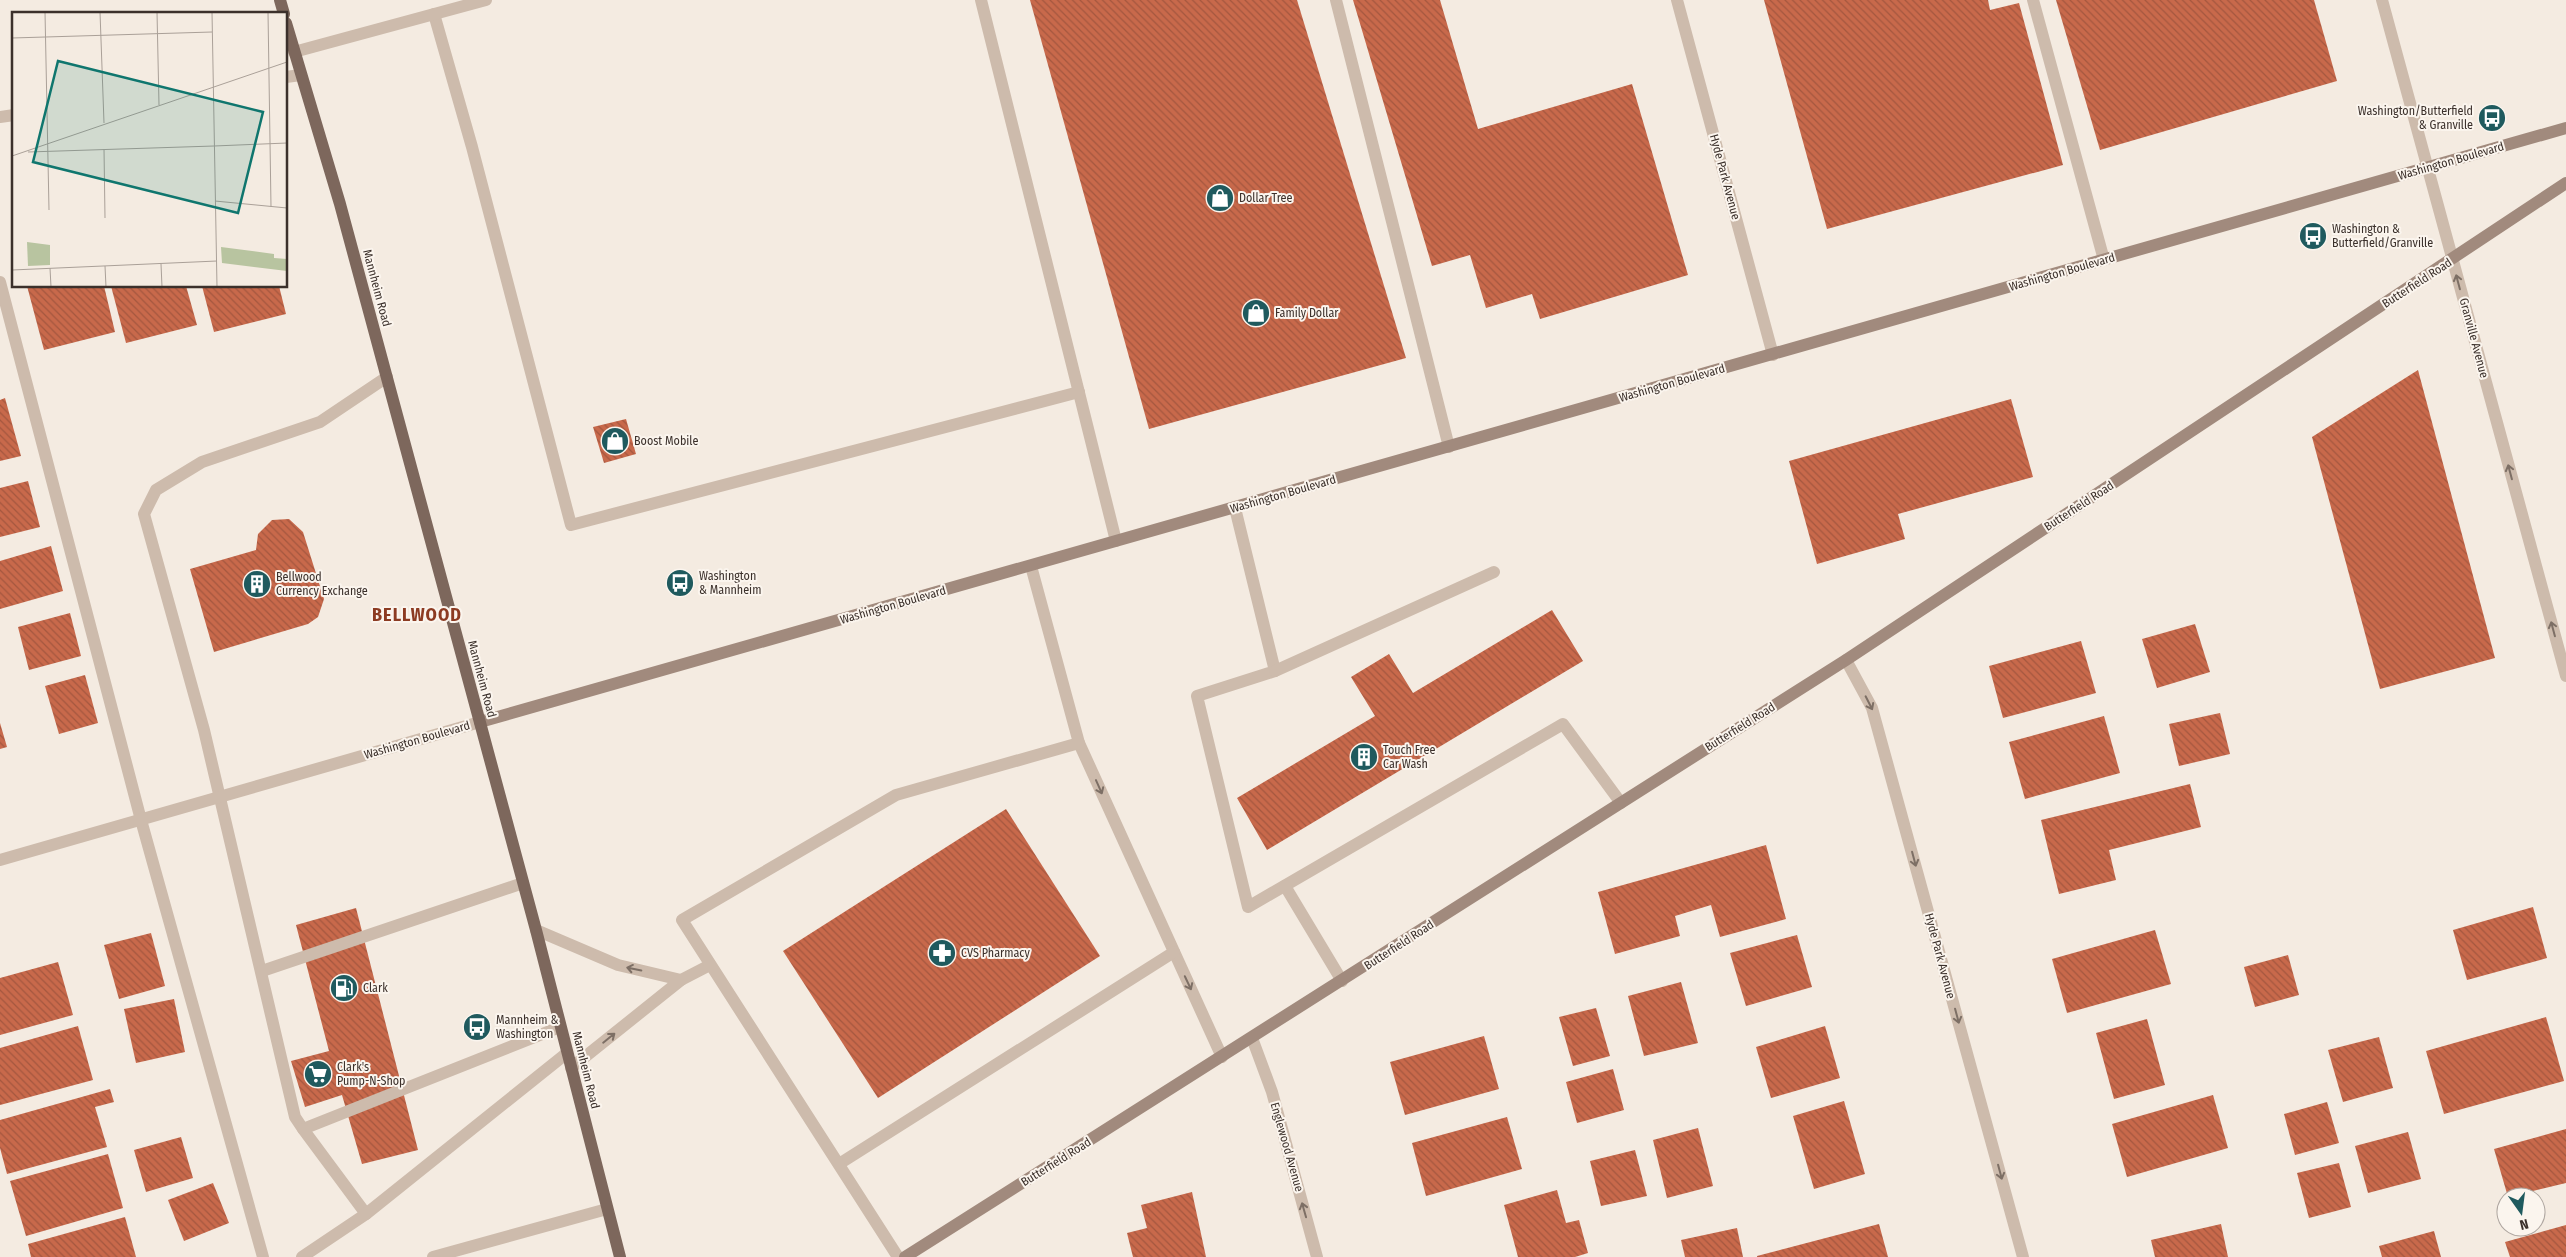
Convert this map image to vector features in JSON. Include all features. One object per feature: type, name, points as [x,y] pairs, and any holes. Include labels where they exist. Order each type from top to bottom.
[{"type":"main road","name":"Mannheim Road","points":[[288,30],[340,204],[387,377],[536,930],[620,1257]]},
{"type":"main road","name":"Washington Boulevard","points":[[480,722],[2566,128]]},
{"type":"main road","name":"Butterfield Road","points":[[905,1257],[1846,660],[2566,183]]},
{"type":"street","points":[[294,52],[486,0]]},
{"type":"street","points":[[981,0],[1116,541]]},
{"type":"street","points":[[1336,0],[1449,447]]},
{"type":"street","name":"Hyde Park Avenue","points":[[1677,0],[1773,355]]},
{"type":"street","points":[[2033,0],[2104,260]]},
{"type":"street","name":"Granville Avenue","points":[[2382,0],[2566,676]]},
{"type":"street","points":[[434,14],[477,166],[571,525],[1079,392]]},
{"type":"street","points":[[288,77],[301,75]]},
{"type":"street","points":[[0,282],[141,820],[263,1257]]},
{"type":"street","points":[[366,1214],[295,1117],[221,797],[144,514],[156,490],[202,462],[320,422],[387,377]]},
{"type":"street","points":[[1235,508],[1276,671]]},
{"type":"street","points":[[1031,566],[1079,743],[1222,1057]]},
{"type":"street","points":[[1494,572],[1276,671],[1197,696],[1248,907],[1563,724],[1621,803]]},
{"type":"street","name":"Hyde Park Avenue","points":[[1846,660],[1872,708],[2023,1257]]},
{"type":"street","name":"Washington Boulevard","points":[[0,860],[480,722]]},
{"type":"street","points":[[898,1257],[682,920],[896,795],[1079,743]]},
{"type":"street","points":[[262,971],[523,883]]},
{"type":"street","points":[[1285,886],[1342,981]]},
{"type":"street","points":[[536,930],[618,966],[681,980]]},
{"type":"street","points":[[838,1164],[1174,952]]},
{"type":"street","points":[[571,1068],[681,980],[710,965]]},
{"type":"street","points":[[303,1129],[560,1027]]},
{"type":"street","name":"Englewood Avenue","points":[[1252,1038],[1272,1092],[1317,1257]]},
{"type":"street","points":[[302,1257],[366,1214],[567,1053]]},
{"type":"street","points":[[433,1257],[607,1209]]},
{"type":"building","points":[[1030,0],[1297,0],[1406,358],[1149,429]]},
{"type":"building","points":[[1353,0],[1440,0],[1478,129],[1632,84],[1688,275],[1540,319],[1532,294],[1486,308],[1470,255],[1432,266]]},
{"type":"building","points":[[1764,0],[1988,0],[1990,10],[2019,3],[2063,165],[1827,229]]},
{"type":"building","points":[[2056,0],[2314,0],[2337,81],[2100,150]]},
{"type":"building","points":[[28,288],[104,288],[115,332],[44,350]]},
{"type":"building","points":[[112,288],[187,288],[197,325],[126,343]]},
{"type":"building","points":[[203,288],[280,288],[286,314],[214,332]]},
{"type":"building","points":[[2418,370],[2495,658],[2380,689],[2312,437]]},
{"type":"building","points":[[5,398],[21,456],[0,461],[0,400]]},
{"type":"building","points":[[2011,399],[2033,477],[1898,514],[1905,539],[1817,564],[1789,461]]},
{"type":"building","name":"Boost Mobile","points":[[626,419],[636,454],[604,463],[593,427]]},
{"type":"building","points":[[28,481],[40,527],[0,537],[0,488]]},
{"type":"building","name":"Bellwood Currency Exchange","points":[[289,519],[303,532],[324,599],[318,617],[308,624],[214,652],[190,569],[256,550],[258,534],[272,520]]},
{"type":"building","points":[[51,546],[63,591],[0,609],[0,561]]},
{"type":"building","name":"Touch Free Car Wash","points":[[1552,610],[1583,661],[1267,850],[1237,798],[1375,716],[1351,677],[1389,654],[1413,693]]},
{"type":"building","points":[[70,613],[81,656],[29,670],[18,627]]},
{"type":"building","points":[[2195,624],[2210,672],[2157,688],[2142,639]]},
{"type":"building","points":[[2081,641],[2096,693],[2003,718],[1989,666]]},
{"type":"building","points":[[85,675],[98,723],[59,734],[45,686]]},
{"type":"building","points":[[2220,713],[2230,754],[2179,766],[2169,724]]},
{"type":"building","points":[[2104,716],[2120,773],[2025,799],[2009,742]]},
{"type":"building","points":[[0,723],[7,747],[0,749]]},
{"type":"building","points":[[2190,784],[2201,827],[2109,850],[2116,880],[2059,894],[2041,820]]},
{"type":"building","name":"CVS Pharmacy","points":[[1006,809],[1100,956],[878,1098],[783,951]]},
{"type":"building","points":[[1766,845],[1786,919],[1720,937],[1711,905],[1675,916],[1680,936],[1615,954],[1598,892]]},
{"type":"building","points":[[2533,907],[2547,958],[2467,980],[2453,930]]},
{"type":"building","name":"Clark","points":[[356,908],[418,1150],[362,1164],[342,1095],[305,1107],[291,1061],[329,1051],[296,925]]},
{"type":"building","points":[[2155,930],[2171,984],[2067,1013],[2052,959]]},
{"type":"building","points":[[151,933],[165,986],[119,999],[104,945]]},
{"type":"building","points":[[1797,935],[1812,987],[1746,1006],[1730,953]]},
{"type":"building","points":[[2288,955],[2299,995],[2255,1007],[2244,967]]},
{"type":"building","points":[[58,962],[73,1015],[0,1035],[0,978]]},
{"type":"building","points":[[1681,982],[1698,1043],[1644,1056],[1628,996]]},
{"type":"building","points":[[174,999],[185,1052],[136,1063],[124,1009]]},
{"type":"building","points":[[1596,1008],[1610,1056],[1573,1066],[1559,1017]]},
{"type":"building","points":[[2546,1017],[2564,1081],[2444,1114],[2426,1051]]},
{"type":"building","points":[[2147,1019],[2165,1085],[2114,1099],[2096,1033]]},
{"type":"building","points":[[78,1026],[93,1080],[0,1105],[0,1048]]},
{"type":"building","points":[[1825,1026],[1840,1078],[1771,1098],[1756,1047]]},
{"type":"building","points":[[1484,1036],[1499,1089],[1405,1115],[1390,1062]]},
{"type":"building","points":[[2379,1037],[2393,1088],[2343,1102],[2328,1050]]},
{"type":"building","points":[[1613,1069],[1624,1110],[1577,1123],[1566,1082]]},
{"type":"building","points":[[110,1089],[114,1102],[95,1107],[107,1147],[7,1174],[0,1148],[0,1120]]},
{"type":"building","points":[[2213,1095],[2228,1148],[2127,1177],[2112,1124]]},
{"type":"building","points":[[1844,1101],[1865,1174],[1814,1189],[1793,1116]]},
{"type":"building","points":[[2327,1102],[2339,1143],[2295,1155],[2284,1114]]},
{"type":"building","points":[[1507,1117],[1522,1169],[1426,1196],[1412,1143]]},
{"type":"building","points":[[1698,1128],[1713,1186],[1667,1198],[1653,1140]]},
{"type":"building","points":[[2566,1129],[2566,1183],[2546,1188],[2505,1187],[2494,1149]]},
{"type":"building","points":[[2408,1132],[2421,1179],[2368,1193],[2355,1146]]},
{"type":"building","points":[[181,1137],[193,1178],[146,1192],[134,1150]]},
{"type":"building","points":[[1635,1150],[1647,1196],[1601,1206],[1590,1161]]},
{"type":"building","points":[[108,1154],[123,1208],[26,1236],[10,1181]]},
{"type":"building","points":[[2339,1163],[2351,1207],[2309,1218],[2297,1173]]},
{"type":"building","points":[[213,1183],[229,1223],[184,1241],[168,1200]]},
{"type":"building","points":[[1557,1190],[1566,1223],[1579,1220],[1588,1253],[1575,1257],[1518,1257],[1504,1205]]},
{"type":"building","points":[[1192,1192],[1206,1257],[1133,1257],[1127,1233],[1147,1228],[1141,1205]]},
{"type":"building","points":[[125,1217],[136,1257],[31,1257],[28,1244]]},
{"type":"building","points":[[1879,1224],[1888,1257],[1757,1257],[1757,1256]]},
{"type":"building","points":[[2221,1224],[2228,1257],[2155,1257],[2151,1240]]},
{"type":"building","points":[[2566,1225],[2566,1257],[2510,1257],[2505,1242],[2523,1237],[2546,1237],[2546,1231]]},
{"type":"building","points":[[1737,1228],[1743,1257],[1685,1257],[1681,1240]]},
{"type":"building","points":[[2434,1231],[2441,1257],[2382,1257],[2379,1246]]},
{"type":"place","name":"Washington/Butterfield & Granville","points":[[2492,118]]},
{"type":"place","name":"Dollar Tree","points":[[1220,198]]},
{"type":"place","name":"Washington & Butterfield/Granville","points":[[2313,236]]},
{"type":"place","name":"Family Dollar","points":[[1256,313]]},
{"type":"place","name":"Boost Mobile","points":[[615,441]]},
{"type":"place","name":"Washington & Mannheim","points":[[680,583]]},
{"type":"place","name":"Bellwood Currency Exchange","points":[[257,584]]},
{"type":"place","name":"Touch Free Car Wash","points":[[1364,757]]},
{"type":"place","name":"CVS Pharmacy","points":[[942,953]]},
{"type":"place","name":"Clark","points":[[344,988]]},
{"type":"place","name":"Mannheim & Washington","points":[[477,1027]]},
{"type":"place","name":"Clark's Pump-N-Shop","points":[[318,1074]]},
{"type":"district","name":"BELLWOOD","points":[[417,615]]}]
